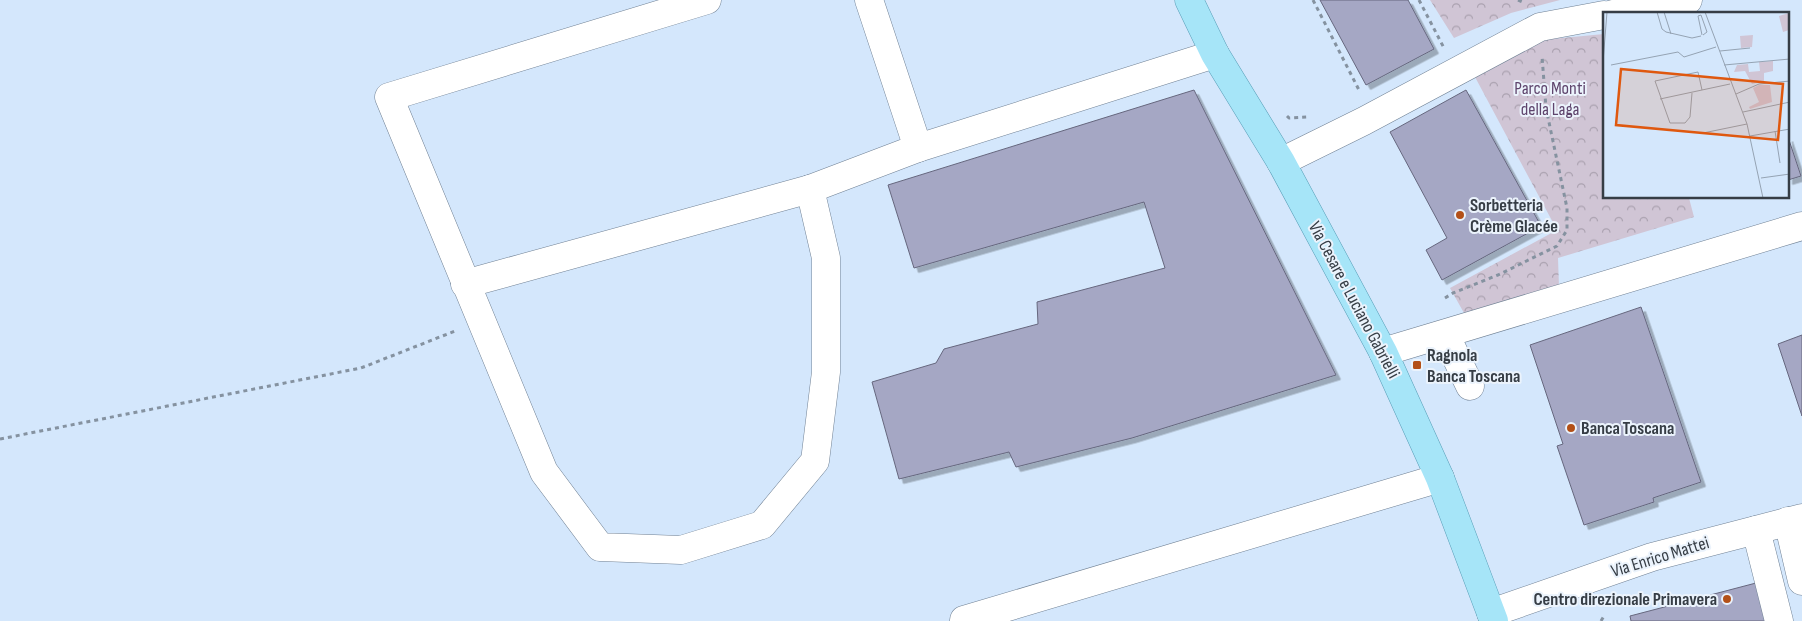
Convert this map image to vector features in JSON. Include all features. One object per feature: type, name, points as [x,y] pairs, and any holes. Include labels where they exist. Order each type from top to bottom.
[{"type":"main road","name":"Via Cesare e Luciano Gabrielli","points":[[1189,0],[1216,54],[1281,162],[1383,352],[1440,478],[1493,617]]},
{"type":"street","points":[[707,0],[389,97],[544,472],[600,547],[681,550],[762,524],[815,461],[826,372],[826,258],[810,189]]},
{"type":"street","points":[[869,0],[918,148]]},
{"type":"street","points":[[1624,12],[1688,0]]},
{"type":"street","points":[[1281,162],[1364,121],[1540,27],[1603,15]]},
{"type":"street","points":[[465,284],[810,189],[918,148],[1216,54]]},
{"type":"street","points":[[1383,352],[1802,226]]},
{"type":"street","points":[[1445,334],[1470,386]]},
{"type":"street","points":[[964,620],[1440,478]]},
{"type":"street","points":[[1795,520],[1802,581]]},
{"type":"street","name":"Via Enrico Mattei","points":[[1493,617],[1652,557],[1795,520]]},
{"type":"street","points":[[1756,530],[1779,621]]},
{"type":"path","points":[[1313,0],[1363,97]]},
{"type":"path","points":[[1419,0],[1446,51]]},
{"type":"path","points":[[1445,298],[1452,293],[1498,275],[1557,246],[1567,230],[1567,208],[1546,108],[1540,27],[1533,7],[1518,0]]},
{"type":"path","points":[[1283,114],[1289,118],[1312,116]]},
{"type":"path","points":[[0,439],[361,368],[481,321]]},
{"type":"path","points":[[1601,621],[1604,616]]},
{"type":"green space","points":[[1430,0],[1560,0],[1511,13],[1454,38]]},
{"type":"green space","name":"Parco Monti della Laga","points":[[1603,34],[1603,199],[1689,199],[1694,217],[1558,258],[1559,287],[1464,313],[1450,288],[1557,230],[1475,77],[1541,40]]},
{"type":"building","points":[[1320,0],[1408,0],[1434,49],[1366,85]]},
{"type":"building","points":[[1194,90],[1336,375],[1132,438],[1016,467],[1009,452],[899,479],[872,382],[936,363],[944,349],[1038,324],[1037,302],[1165,268],[1144,202],[914,268],[888,185]]},
{"type":"building","points":[[1466,90],[1541,226],[1442,280],[1426,250],[1447,238],[1390,132]]},
{"type":"building","points":[[1790,143],[1801,176],[1790,179]]},
{"type":"building","points":[[1641,307],[1701,482],[1653,498],[1654,502],[1584,525],[1557,446],[1563,444],[1530,345]]},
{"type":"building","points":[[1802,335],[1802,416],[1778,344]]},
{"type":"building","name":"Centro direzionale Primavera","points":[[1756,583],[1767,621],[1631,621],[1630,616]]},
{"type":"place","name":"Sorbetteria Crème Glacée","points":[[1460,215]]},
{"type":"place","name":"Ragnola Banca Toscana","points":[[1417,365]]},
{"type":"place","name":"Banca Toscana","points":[[1571,428]]},
{"type":"place","name":"Centro direzionale Primavera","points":[[1727,599]]}]
